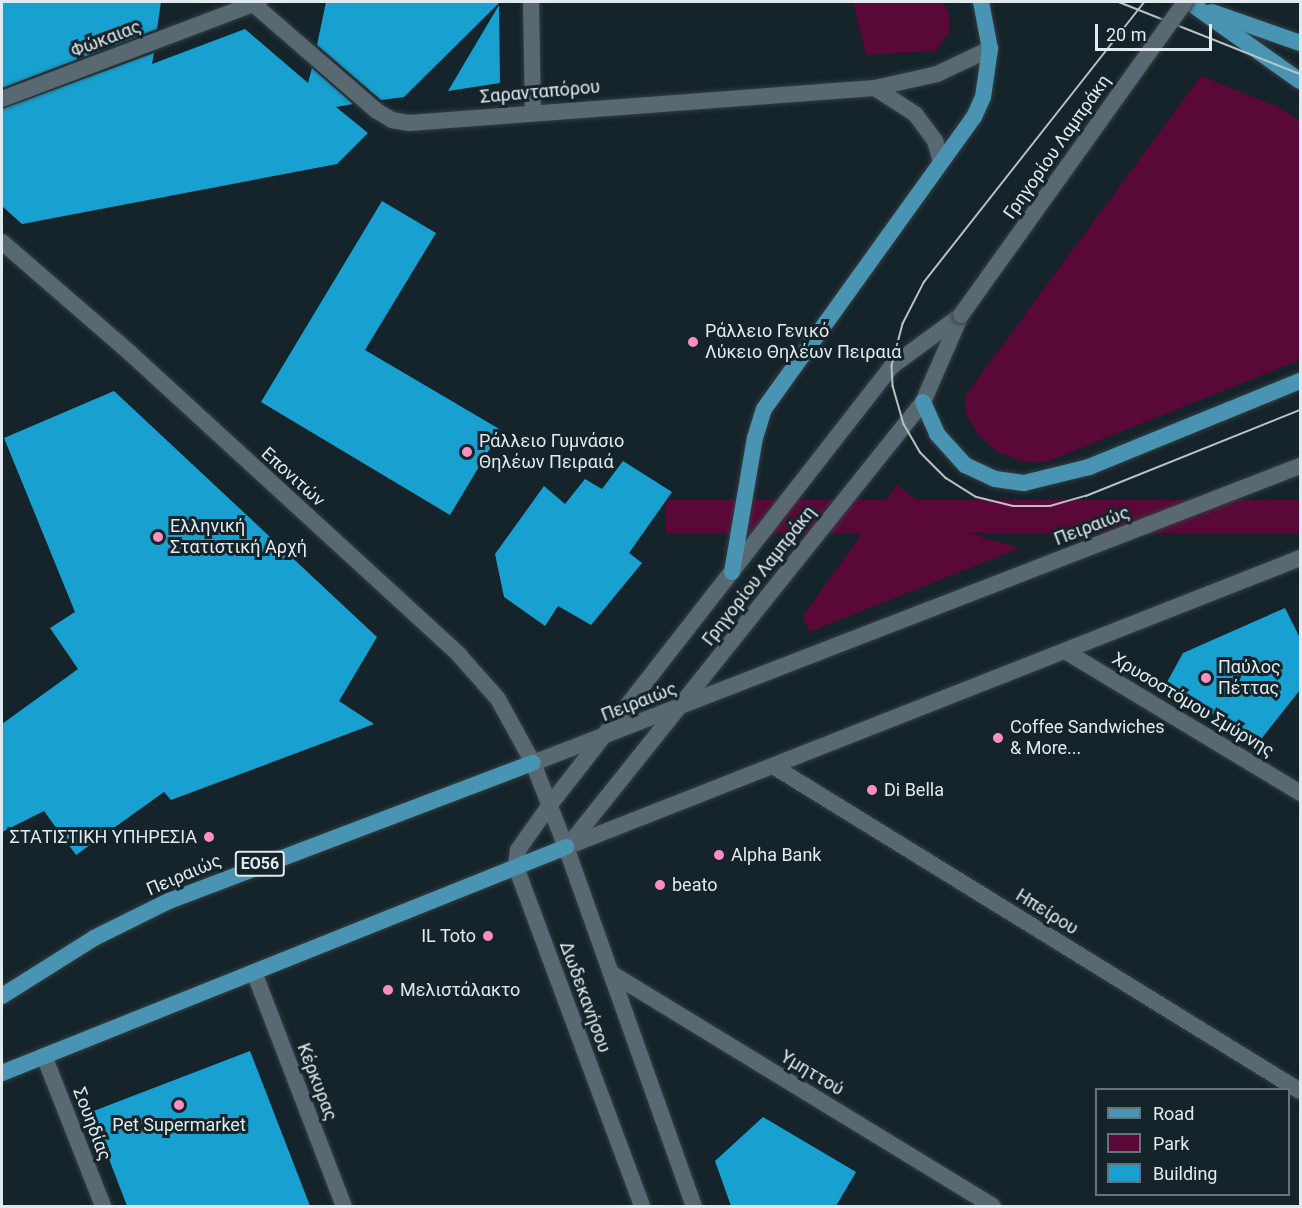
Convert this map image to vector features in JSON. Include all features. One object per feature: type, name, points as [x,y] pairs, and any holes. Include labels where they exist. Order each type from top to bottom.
[{"type":"main road","points":[[732,572],[754,438],[764,409],[941,162],[983,97],[990,49],[981,2]]},
{"type":"main road","points":[[1187,3],[1300,44]]},
{"type":"main road","points":[[1187,3],[1300,81]]},
{"type":"main road","points":[[923,402],[937,434],[965,465],[995,479],[1024,483],[1089,468],[1300,381]]},
{"type":"main road","name":"Πειραιώς","points":[[2,996],[94,938],[169,901],[533,763]]},
{"type":"main road","points":[[2,1073],[566,848]]},
{"type":"street","name":"Σαρανταπόρου","points":[[255,2],[377,111],[392,120],[409,123],[875,88],[937,74],[990,49]]},
{"type":"street","name":"Φώκαιας","points":[[2,99],[255,2]]},
{"type":"street","points":[[531,2],[533,113]]},
{"type":"street","name":"Γρηγορίου Λαμπράκη","points":[[566,848],[923,402],[961,315],[1187,3]]},
{"type":"street","points":[[875,88],[915,114],[935,141],[941,162]]},
{"type":"street","name":"Επονιτών","points":[[2,242],[130,353],[459,655],[498,699],[533,763]]},
{"type":"street","name":"Γρηγορίου Λαμπράκη","points":[[549,806],[892,366],[961,315]]},
{"type":"street","name":"Πειραιώς","points":[[533,763],[1300,466]]},
{"type":"street","points":[[566,848],[1300,558]]},
{"type":"street","name":"Χρυσοστόμου Σμύρνης","points":[[1065,651],[1300,793]]},
{"type":"street","name":"Δωδεκανήσου","points":[[533,763],[566,848],[694,1206]]},
{"type":"street","name":"Ηπείρου","points":[[773,766],[1300,1091]]},
{"type":"street","points":[[516,867],[518,850],[549,806]]},
{"type":"street","name":"Δωδεκανήσου","points":[[516,867],[642,1206]]},
{"type":"street","name":"Κέρκυρας","points":[[254,972],[344,1206]]},
{"type":"street","name":"Υμηττού","points":[[611,974],[992,1206]]},
{"type":"street","name":"Σουηδίας","points":[[44,1056],[103,1206]]},
{"type":"green space","points":[[853,2],[943,2],[949,14],[949,32],[936,51],[866,55]]},
{"type":"green space","points":[[1201,76],[1278,107],[1300,121],[1300,360],[1046,462],[1021,461],[998,452],[979,436],[966,413],[965,396]]},
{"type":"green space","points":[[897,485],[942,519],[968,533],[1020,548],[809,632],[803,616]]},
{"type":"green space","points":[[666,500],[1300,500],[1300,533],[666,533]]},
{"type":"building","points":[[2,2],[161,2],[157,29],[2,88]]},
{"type":"building","points":[[326,2],[500,2],[404,97],[381,100],[317,45]]},
{"type":"building","points":[[499,5],[500,83],[448,91]]},
{"type":"building","points":[[245,29],[308,83],[312,68],[353,104],[336,107],[368,133],[337,164],[22,224],[2,206],[2,109],[154,53],[152,64]]},
{"type":"building","points":[[382,201],[436,233],[365,350],[501,430],[450,515],[261,402]]},
{"type":"building","name":"Ελληνική Στατιστική Αρχή","points":[[114,391],[377,637],[339,701],[374,724],[171,800],[164,792],[76,855],[44,811],[2,832],[2,724],[78,669],[50,628],[75,612],[4,438]]},
{"type":"building","points":[[623,461],[672,492],[629,553],[642,563],[591,625],[558,606],[545,626],[504,597],[495,554],[544,486],[565,504],[585,479],[602,489]]},
{"type":"building","points":[[1285,608],[1300,638],[1300,690],[1258,743],[1166,684],[1183,653]]},
{"type":"building","points":[[250,1051],[310,1206],[127,1206],[91,1112]]},
{"type":"building","points":[[763,1117],[856,1172],[836,1206],[731,1206],[715,1161]]},
{"type":"tram line","points":[[1119,2],[1300,74]]},
{"type":"tram line","points":[[1145,2],[924,283],[903,324],[892,366],[893,386],[904,424],[920,452],[946,478],[977,497],[1013,506],[1050,506],[1086,496],[1300,410]]},
{"type":"place","name":"Ράλλειο Γενικό Λύκειο Θηλέων Πειραιά","points":[[693,342]]},
{"type":"place","name":"Ράλλειο Γυμνάσιο Θηλέων Πειραιά","points":[[467,452]]},
{"type":"place","name":"Ελληνική Στατιστική Αρχή","points":[[158,537]]},
{"type":"place","name":"Παύλος Πέττας","points":[[1206,678]]},
{"type":"place","name":"Coffee Sandwiches & More...","points":[[998,738]]},
{"type":"place","name":"Di Bella","points":[[872,790]]},
{"type":"place","name":"ΣΤΑΤΙΣΤΙΚΗ ΥΠΗΡΕΣΙΑ","points":[[209,837]]},
{"type":"place","name":"Alpha Bank","points":[[719,855]]},
{"type":"place","name":"beato","points":[[660,885]]},
{"type":"place","name":"IL Toto","points":[[488,936]]},
{"type":"place","name":"Μελιστάλακτο","points":[[388,990]]},
{"type":"place","name":"Pet Supermarket","points":[[179,1105]]}]
